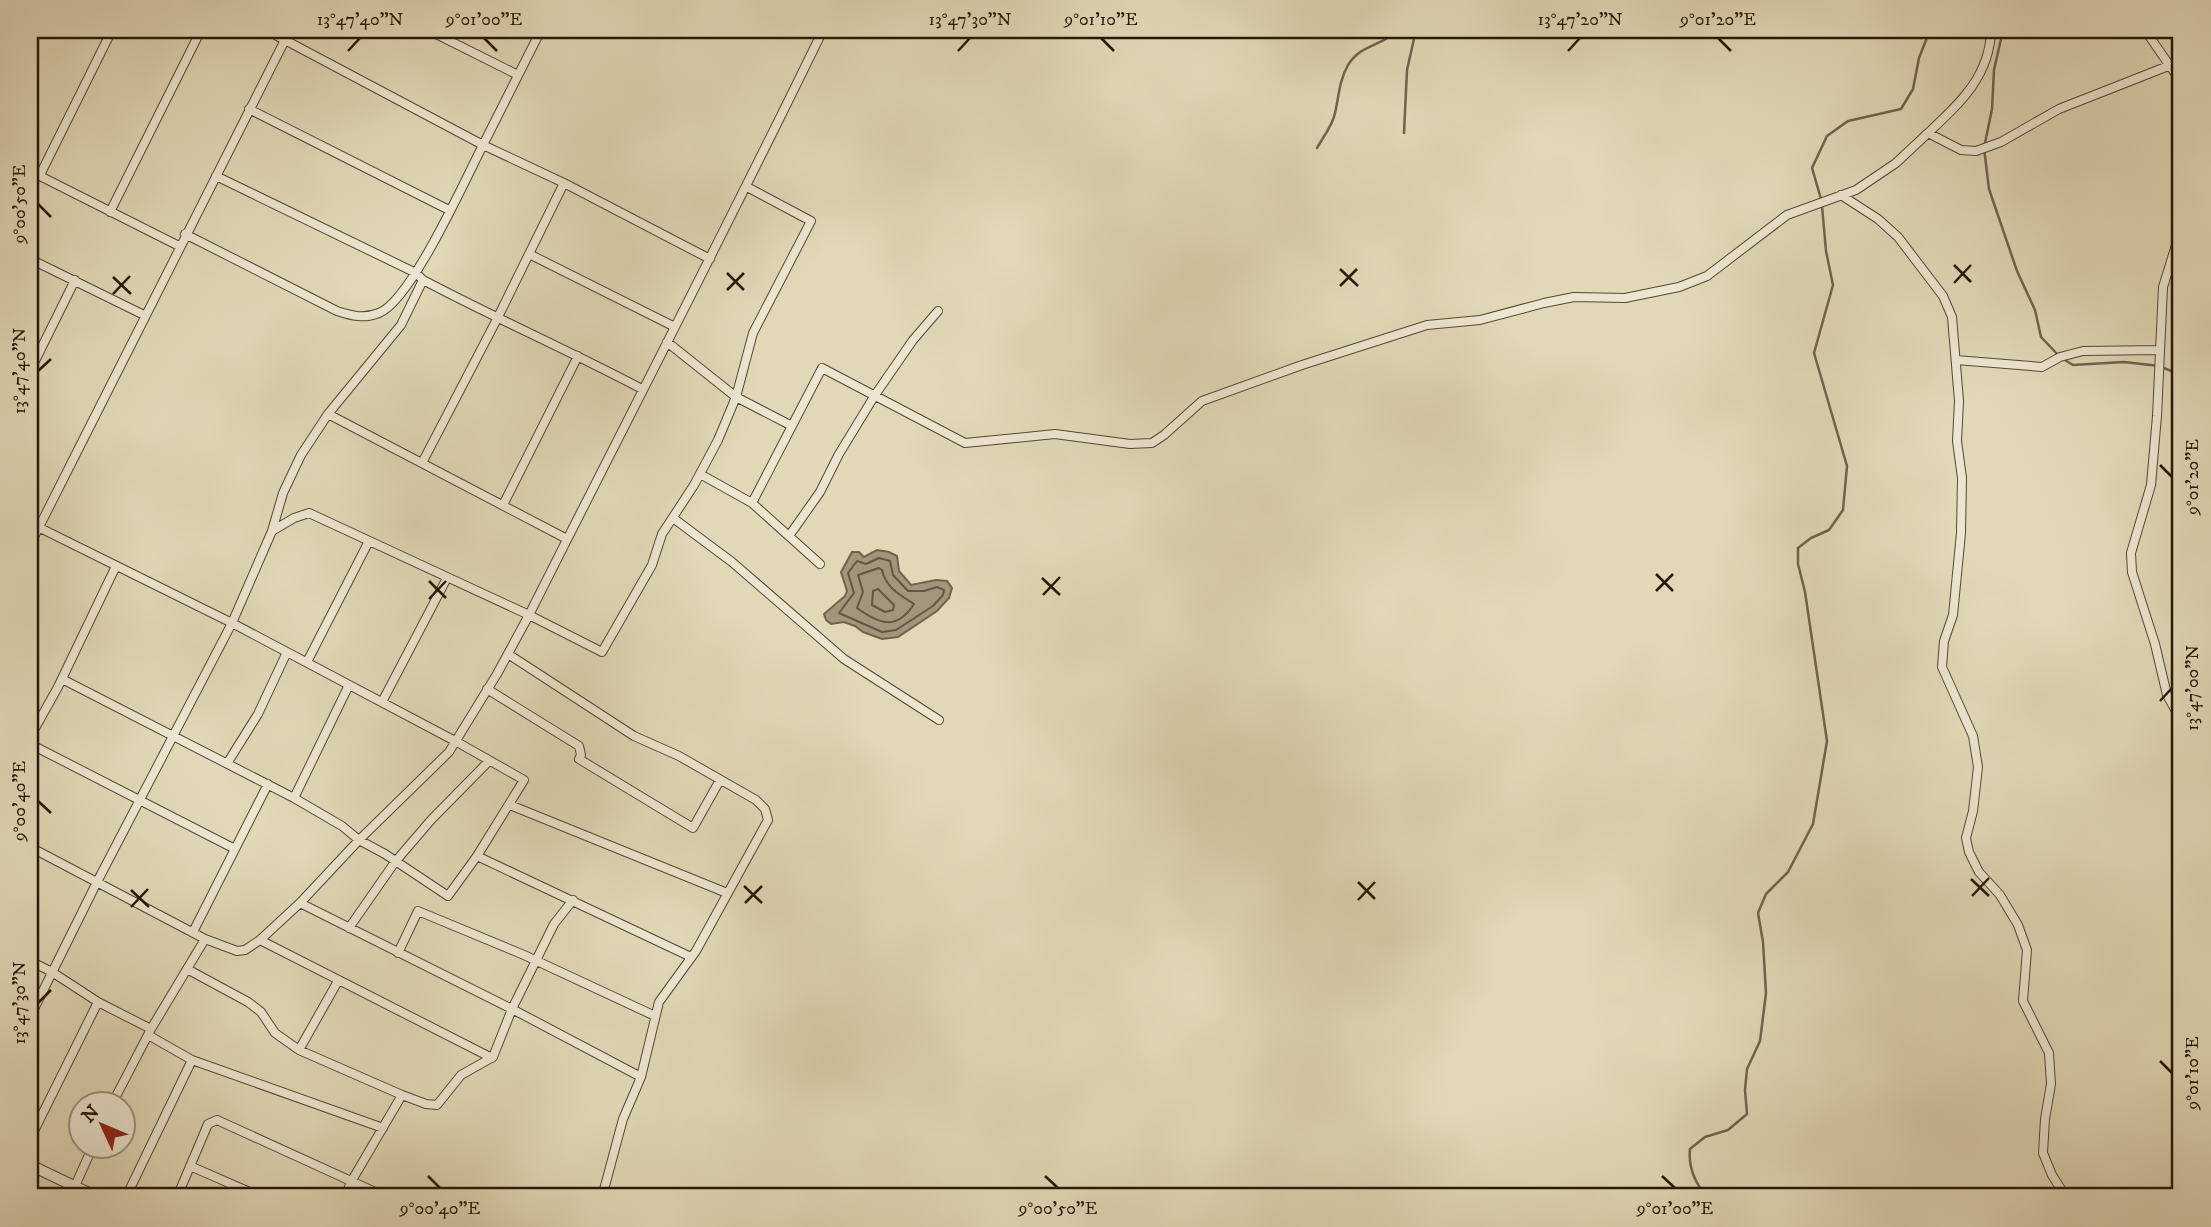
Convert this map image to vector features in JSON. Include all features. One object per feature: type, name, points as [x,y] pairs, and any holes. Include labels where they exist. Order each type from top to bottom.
[{"type":"street","points":[[40,175],[112,30]]},
{"type":"street","points":[[110,212],[201,30]]},
{"type":"street","points":[[266,30],[483,145],[564,183],[710,259]]},
{"type":"street","points":[[30,545],[290,30]]},
{"type":"street","points":[[428,30],[518,75]]},
{"type":"street","points":[[448,40],[453,30]]},
{"type":"street","points":[[185,234],[337,311],[358,318],[381,313],[400,298],[416,273],[541,30]]},
{"type":"street","points":[[30,847],[205,939],[241,952],[260,940],[300,902],[359,840],[429,773],[457,742],[529,615],[747,187],[823,30]]},
{"type":"street","points":[[752,503],[822,368],[965,443],[1055,434],[1129,444],[1152,443],[1202,401],[1301,365],[1427,325],[1480,320],[1574,297],[1625,298],[1679,287],[1707,276],[1787,215],[1856,190],[1896,163],[1968,94],[1985,66],[1992,30]]},
{"type":"street","points":[[2145,30],[2181,82]]},
{"type":"street","points":[[1928,133],[1961,150],[1976,151],[2001,142],[2059,109],[2181,61]]},
{"type":"street","points":[[250,109],[449,210]]},
{"type":"street","points":[[30,171],[179,246]]},
{"type":"street","points":[[216,176],[416,273],[423,280],[497,319],[642,389]]},
{"type":"street","points":[[422,463],[564,183]]},
{"type":"street","points":[[272,531],[309,513],[529,615],[602,652],[652,565],[662,534],[700,474],[736,397],[753,333],[811,221],[747,187]]},
{"type":"street","points":[[1841,195],[1878,219],[1898,237],[1943,296],[1952,317],[1959,401],[1957,441],[1962,478],[1961,533],[1953,615],[1944,641],[1942,667],[1973,736],[1978,767],[1973,811],[1966,838],[1969,852],[1979,872],[2000,895],[2018,925],[2027,950],[2023,1001],[2049,1053],[2051,1084],[2043,1153],[2052,1175],[2066,1197]]},
{"type":"street","points":[[2181,229],[2163,287],[2151,485],[2131,553],[2132,572],[2155,644],[2167,695],[2181,720]]},
{"type":"street","points":[[529,254],[675,327]]},
{"type":"street","points":[[30,258],[144,315]]},
{"type":"street","points":[[30,371],[33,356],[75,280]]},
{"type":"street","points":[[30,1017],[232,623],[272,531],[283,493],[301,455],[328,414],[401,325],[423,280]]},
{"type":"street","points":[[789,536],[820,492],[839,454],[875,395],[913,340],[938,311]]},
{"type":"street","points":[[667,342],[736,397],[792,426]]},
{"type":"street","points":[[1956,359],[2042,367],[2060,357],[2083,351],[2160,349]]},
{"type":"street","points":[[503,505],[578,356]]},
{"type":"street","points":[[328,414],[568,539]]},
{"type":"street","points":[[700,474],[752,503],[820,564]]},
{"type":"street","points":[[673,518],[732,562],[844,659],[939,720]]},
{"type":"street","points":[[30,523],[307,662],[524,780],[477,856],[447,896],[385,854],[359,840],[342,826],[294,798],[62,679]]},
{"type":"street","points":[[307,662],[369,541]]},
{"type":"street","points":[[30,737],[62,679],[116,566]]},
{"type":"street","points":[[382,702],[447,578]]},
{"type":"street","points":[[228,762],[258,714],[287,652]]},
{"type":"street","points":[[508,654],[623,730],[679,756],[756,800],[765,809],[768,820],[691,957],[664,993],[655,1016],[641,1077],[623,1119],[602,1197]]},
{"type":"street","points":[[294,798],[349,685]]},
{"type":"street","points":[[487,689],[574,743],[581,751],[579,759],[693,828],[720,780]]},
{"type":"street","points":[[30,744],[235,849]]},
{"type":"street","points":[[349,928],[395,862],[431,820],[489,761]]},
{"type":"street","points":[[193,932],[268,784]]},
{"type":"street","points":[[510,805],[727,893]]},
{"type":"street","points":[[477,856],[691,957]]},
{"type":"street","points":[[187,969],[248,1002],[261,1012],[275,1033],[299,1050],[402,1095],[437,1105],[461,1075],[492,1058],[512,1009],[554,923],[573,900]]},
{"type":"street","points":[[300,902],[641,1077]]},
{"type":"street","points":[[398,953],[418,911],[536,960],[655,1016]]},
{"type":"street","points":[[119,1090],[149,1032],[205,939]]},
{"type":"street","points":[[260,940],[492,1058]]},
{"type":"street","points":[[30,961],[192,1059],[383,1128]]},
{"type":"street","points":[[299,1050],[338,981]]},
{"type":"street","points":[[30,1139],[98,1002]]},
{"type":"street","points":[[126,1197],[192,1059]]},
{"type":"street","points":[[345,1197],[402,1095]]},
{"type":"street","points":[[177,1197],[208,1124],[217,1120],[386,1197]]},
{"type":"street","points":[[75,1186],[87,1160]]},
{"type":"street","points":[[30,1165],[97,1197]]},
{"type":"street","points":[[190,1166],[261,1197]]},
{"type":"water","points":[[877,550],[897,556],[899,571],[911,585],[936,580],[947,581],[952,588],[949,598],[937,611],[898,637],[882,639],[844,622],[831,624],[824,614],[845,596],[847,591],[841,572],[852,552],[859,552],[864,557]]},
{"type":"waterway","points":[[1317,148],[1334,117],[1348,65],[1359,53],[1385,40],[1396,30]]},
{"type":"waterway","points":[[1404,133],[1407,70],[1416,30]]},
{"type":"waterway","points":[[1821,199],[1812,168],[1827,136],[1848,121],[1901,109],[1913,89],[1919,58],[1930,30]]},
{"type":"waterway","points":[[2003,30],[1994,70],[1992,109],[1984,148],[1989,189],[2017,271],[2035,310],[2041,337],[2060,357],[2073,365],[2124,362],[2159,366],[2181,375]]},
{"type":"waterway","points":[[1707,1197],[1693,1175],[1690,1149],[1705,1137],[1728,1130],[1747,1114],[1747,1069],[1760,1041],[1766,993],[1758,913],[1766,894],[1788,872],[1813,824],[1827,741],[1805,592],[1798,564],[1798,548],[1811,538],[1829,530],[1843,510],[1847,466],[1814,353],[1833,285],[1826,251],[1822,206]]}]
